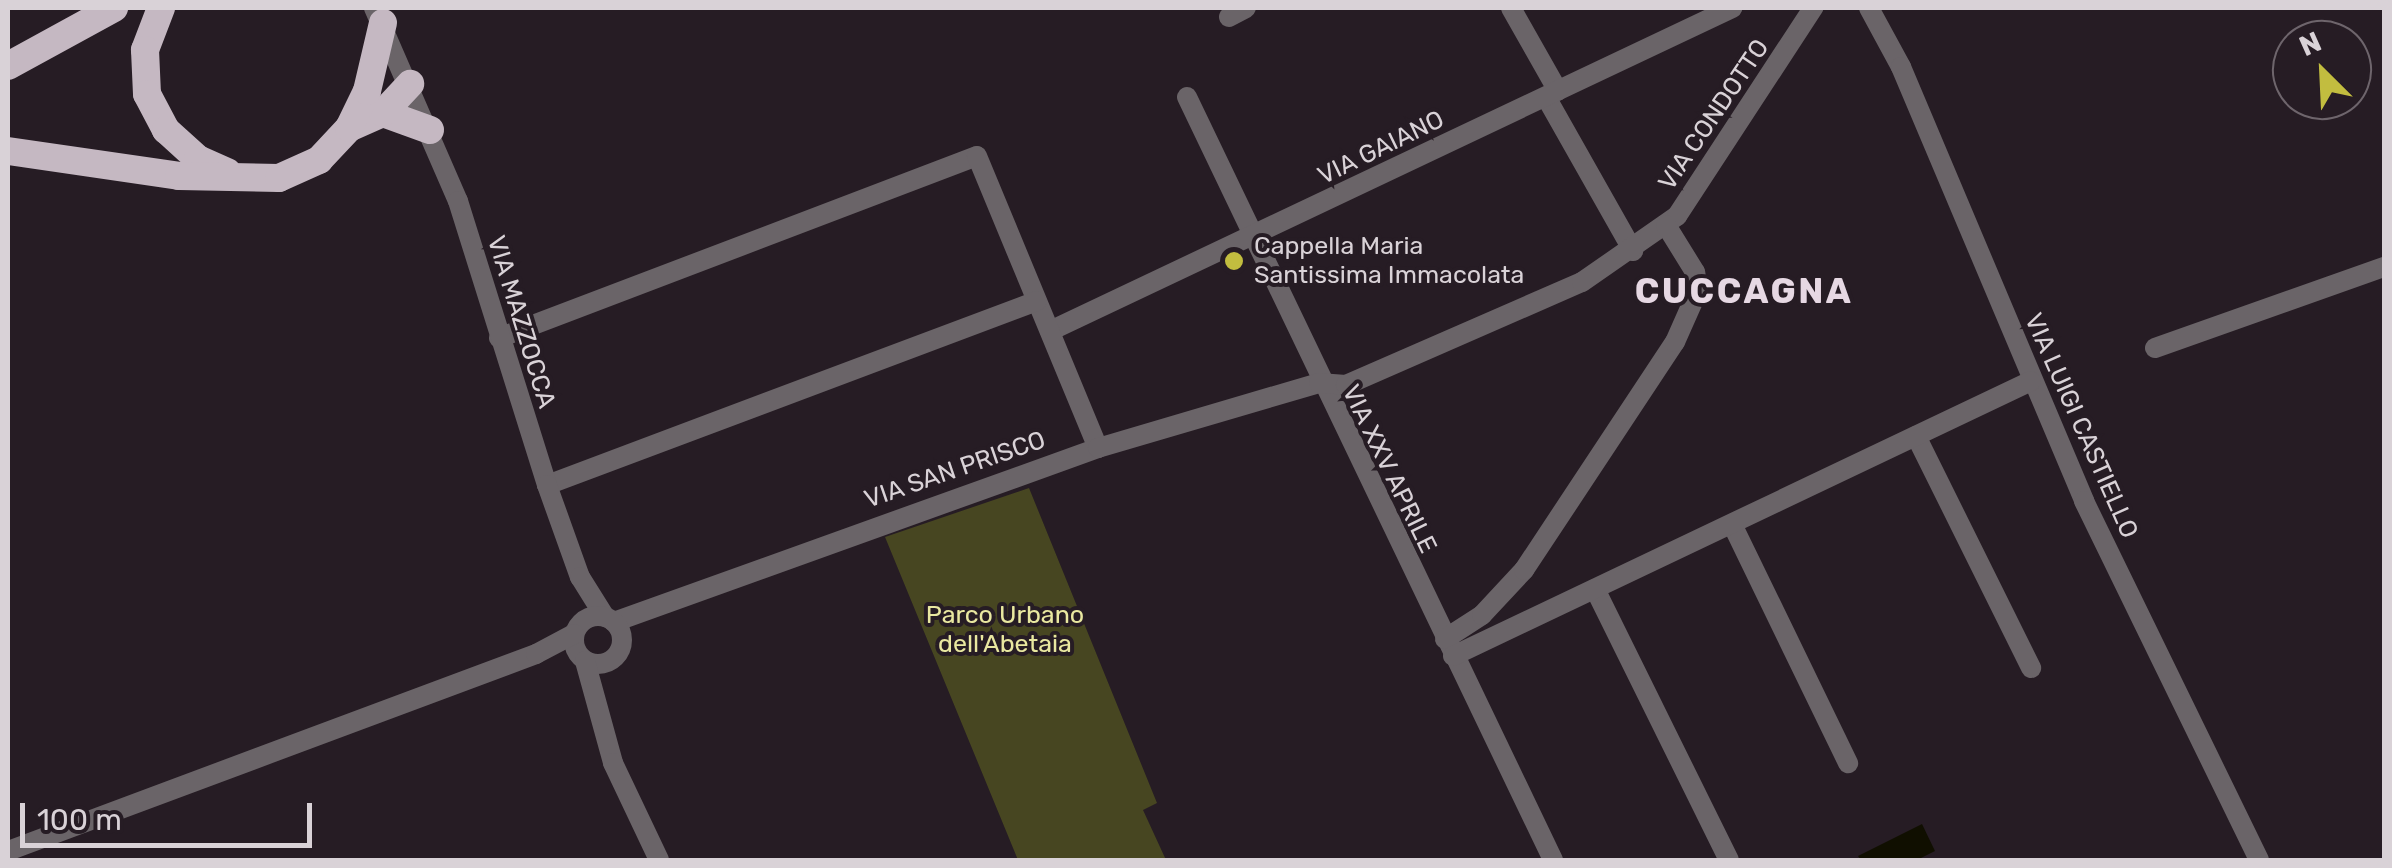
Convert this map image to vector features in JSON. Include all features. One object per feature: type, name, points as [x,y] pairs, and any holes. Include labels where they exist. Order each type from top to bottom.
[{"type":"highway","points":[[8,66],[114,8]]},
{"type":"highway","points":[[160,8],[145,50],[146,94],[166,130],[198,160],[242,178]]},
{"type":"highway","points":[[375,102],[379,16]]},
{"type":"highway","points":[[8,151],[179,176],[242,178],[301,170],[375,102],[410,84]]},
{"type":"highway","points":[[375,102],[430,130]]},
{"type":"street","points":[[1512,8],[1633,251]]},
{"type":"street","name":"VIA GAIANO","points":[[1050,331],[1732,8]]},
{"type":"street","name":"VIA CONDOTTO","points":[[1319,382],[1346,384],[1422,355],[1540,303],[1633,251],[1666,225],[1813,8]]},
{"type":"street","name":"VIA LUIGI CASTIELLO","points":[[1869,8],[1901,67],[2031,381],[2259,860]]},
{"type":"street","name":"VIA MAZZOCCA","points":[[379,16],[430,130],[580,577],[610,620]]},
{"type":"street","name":"VIA XXV APRILE","points":[[1188,96],[1319,382],[1553,860]]},
{"type":"street","points":[[498,338],[977,156],[1098,448]]},
{"type":"street","points":[[1449,648],[1524,570],[1675,342],[1698,290],[1695,272],[1666,225]]},
{"type":"street","points":[[2154,348],[2384,267]]},
{"type":"street","points":[[547,485],[1038,302]]},
{"type":"street","points":[[1449,648],[1595,589],[2031,381]]},
{"type":"street","name":"VIA SAN PRISCO","points":[[610,620],[1098,448],[1319,382]]},
{"type":"street","points":[[1916,436],[2032,668]]},
{"type":"street","points":[[1732,524],[1848,763]]},
{"type":"street","name":"VIA MAZZOCCA","points":[[577,629],[580,577]]},
{"type":"street","points":[[1595,589],[1729,860]]},
{"type":"street","points":[[8,850],[536,654],[577,629],[610,620],[622,640],[602,711]]},
{"type":"street","points":[[577,629],[613,763],[659,860]]},
{"type":"street","points":[[536,654],[600,665],[615,658]]},
{"type":"green space","name":"Parco Urbano dell'Abetaia","points":[[1029,488],[1157,803],[1143,810],[1166,860],[1018,860],[885,537]]},
{"type":"shaded area","points":[[1922,824],[1935,851],[1917,860],[1861,860],[1858,856]]},
{"type":"place","name":"Cappella Maria Santissima Immacolata","points":[[1234,261]]},
{"type":"district","name":"CUCCAGNA","points":[[1744,291]]}]
